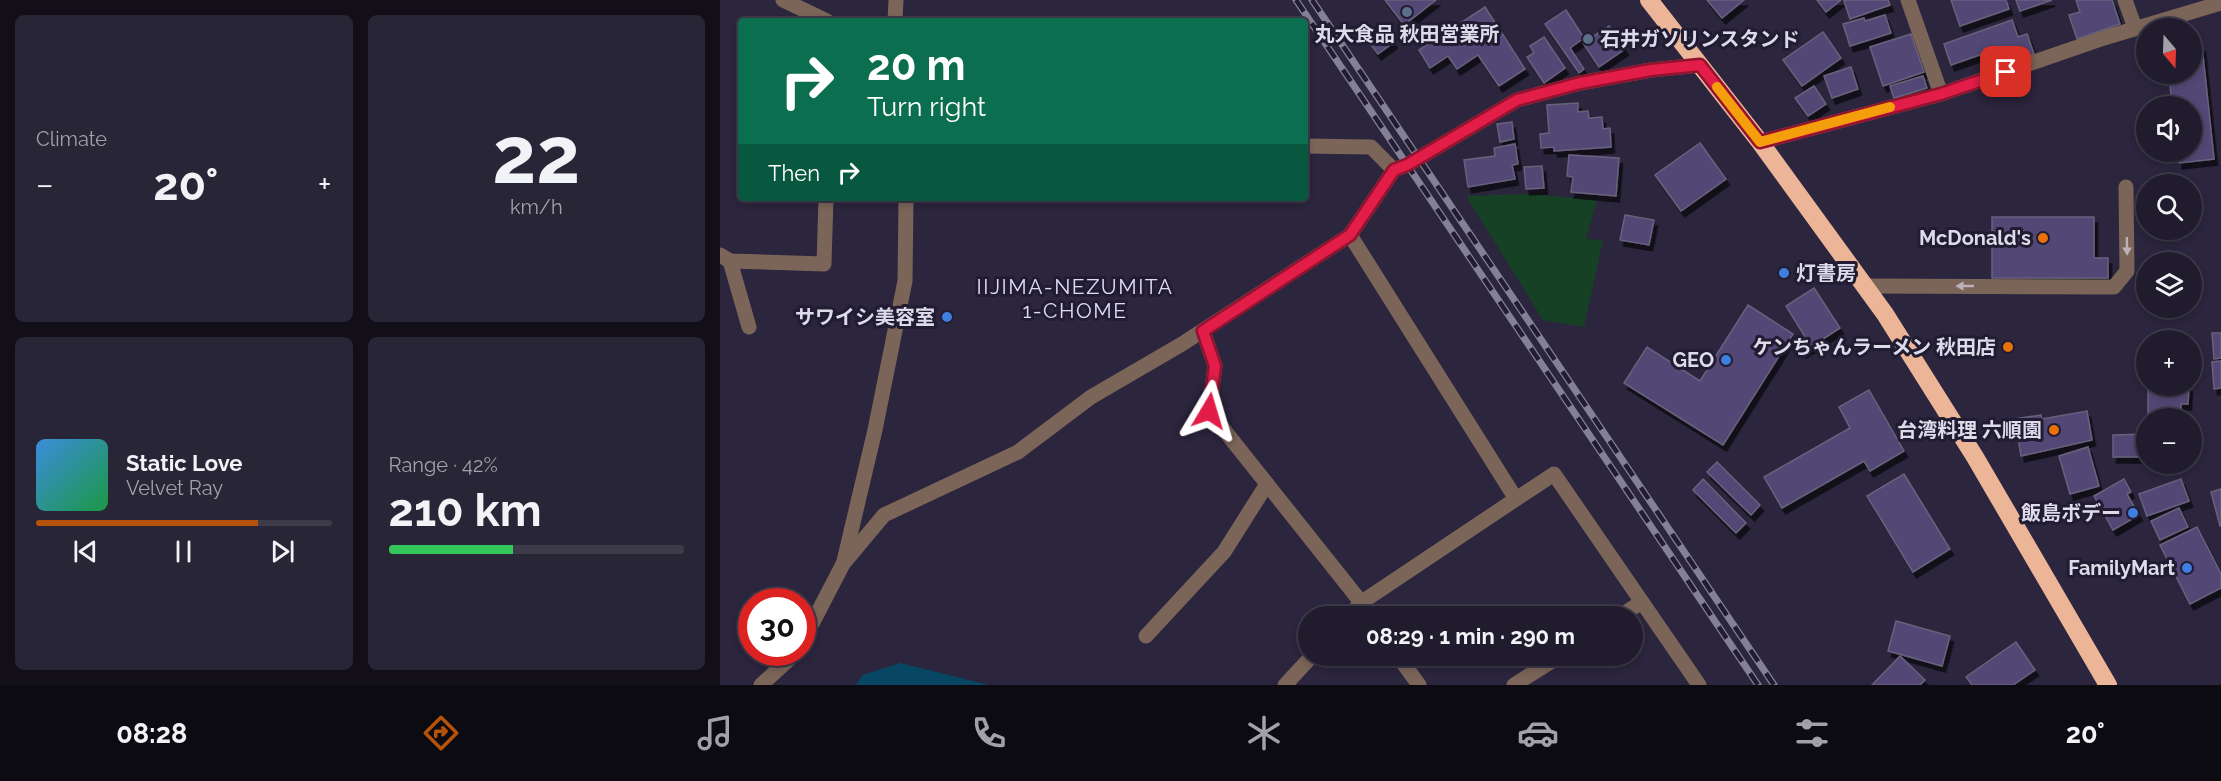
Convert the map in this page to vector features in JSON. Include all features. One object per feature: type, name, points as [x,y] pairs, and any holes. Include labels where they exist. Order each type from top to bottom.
[{"type":"highway","points":[[1649,0],[1760,142],[1885,314],[1975,457],[2108,685]]},
{"type":"street","points":[[783,0],[821,18]]},
{"type":"street","points":[[895,18],[896,0]]},
{"type":"street","points":[[1908,0],[1941,94]]},
{"type":"street","points":[[2126,0],[2135,28]]},
{"type":"street","points":[[1760,142],[1941,94],[2135,28],[2221,3]]},
{"type":"street","points":[[816,616],[843,564],[884,515],[1018,452],[1091,398],[1203,331],[1350,235],[1394,170],[1407,165],[1517,100],[1592,80],[1700,65]]},
{"type":"street","points":[[1308,146],[1371,147],[1394,170]]},
{"type":"street","points":[[1865,286],[2114,287],[2127,271],[2126,187]]},
{"type":"street","points":[[749,327],[725,258],[824,264],[826,201]]},
{"type":"street","points":[[843,564],[875,430],[905,281],[906,201]]},
{"type":"street","points":[[1350,235],[1516,498]]},
{"type":"street","points":[[1203,331],[1215,366],[1209,411],[1365,606]]},
{"type":"street","points":[[1358,606],[1554,474],[1699,685]]},
{"type":"street","points":[[1146,636],[1224,552],[1267,484]]},
{"type":"street","points":[[1636,606],[1642,602]]},
{"type":"street","points":[[761,685],[782,666]]},
{"type":"street","points":[[1285,685],[1303,666]]},
{"type":"street","points":[[1405,666],[1419,685]]},
{"type":"street","points":[[1514,685],[1544,666]]},
{"type":"green space","points":[[1529,194],[1597,200],[1586,239],[1603,240],[1584,327],[1543,320],[1466,196]]},
{"type":"water","points":[[900,663],[989,685],[856,685],[863,675]]},
{"type":"building","name":"丸大食品 秋田営業所","points":[[1385,0],[1436,0],[1404,25]]},
{"type":"building","points":[[1707,0],[1744,0],[1722,18]]},
{"type":"building","points":[[1817,0],[1841,0],[1826,12]]},
{"type":"building","points":[[1888,0],[1890,5],[1850,19],[1844,1]]},
{"type":"building","points":[[1951,0],[2006,0],[2009,9],[1960,26]]},
{"type":"building","points":[[2016,0],[2052,0],[2020,11]]},
{"type":"building","points":[[2076,0],[2112,0],[2120,24],[2077,39],[2069,15],[2080,12]]},
{"type":"building","points":[[1485,7],[1525,69],[1499,86],[1478,55],[1457,69],[1448,56],[1430,68],[1419,50]]},
{"type":"building","points":[[1566,10],[1584,38],[1570,48],[1584,69],[1579,73],[1545,24]]},
{"type":"building","points":[[1885,15],[1891,33],[1850,46],[1843,24]]},
{"type":"building","points":[[2012,20],[2018,37],[2027,34],[2034,54],[1993,68],[1988,52],[1951,65],[1944,44]]},
{"type":"building","points":[[1609,26],[1625,49],[1599,67],[1583,43]]},
{"type":"building","points":[[1823,32],[1841,58],[1802,86],[1783,60]]},
{"type":"building","points":[[1387,33],[1394,42],[1378,54],[1371,45]]},
{"type":"building","points":[[1911,34],[1924,72],[1883,86],[1870,47]]},
{"type":"building","points":[[1544,37],[1565,68],[1544,83],[1527,57],[1534,53],[1530,46]]},
{"type":"building","points":[[2202,46],[2214,159],[2202,160],[2202,96],[2171,96],[2170,84],[2202,84]]},
{"type":"building","points":[[1851,67],[1858,89],[1832,98],[1824,76]]},
{"type":"building","points":[[1923,76],[1927,88],[1894,98],[1890,86]]},
{"type":"building","points":[[1814,86],[1826,104],[1808,116],[1795,98]]},
{"type":"building","points":[[1578,103],[1578,112],[1588,111],[1589,118],[1602,117],[1603,129],[1610,128],[1611,147],[1554,151],[1554,147],[1541,148],[1540,134],[1549,133],[1547,105]]},
{"type":"building","points":[[1512,122],[1514,139],[1500,142],[1497,124]]},
{"type":"building","points":[[1700,143],[1726,179],[1681,211],[1655,175]]},
{"type":"building","points":[[1515,144],[1518,164],[1512,165],[1515,179],[1468,187],[1464,160],[1495,156],[1494,148]]},
{"type":"building","points":[[1569,155],[1619,158],[1616,196],[1571,192],[1573,177],[1567,176]]},
{"type":"building","points":[[1542,166],[1544,188],[1526,189],[1524,167]]},
{"type":"building","points":[[1625,215],[1654,220],[1649,245],[1620,240]]},
{"type":"building","name":"McDonald's","points":[[1992,217],[2094,217],[2094,258],[2108,258],[2108,278],[1992,278]]},
{"type":"building","points":[[1814,288],[1840,328],[1803,352],[1795,341],[1804,335],[1786,306]]},
{"type":"building","points":[[1748,305],[1793,334],[1723,445],[1624,383],[1647,347],[1700,381]]},
{"type":"building","points":[[2212,333],[2221,333],[2221,358],[2214,359]]},
{"type":"building","points":[[2221,361],[2221,388],[2214,389],[2212,362]]},
{"type":"building","points":[[1869,390],[1904,451],[1870,471],[1864,461],[1782,508],[1764,477],[1850,428],[1839,407]]},
{"type":"building","points":[[2148,396],[2188,396],[2188,404],[2181,404],[2181,408],[2148,408]]},
{"type":"building","name":"台湾料理 六順園","points":[[2087,411],[2092,440],[2021,456],[2015,419],[2041,415],[2042,419]]},
{"type":"building","points":[[2136,434],[2136,457],[2113,457],[2113,435]]},
{"type":"building","points":[[2088,447],[2099,486],[2070,494],[2059,456]]},
{"type":"building","points":[[1717,462],[1760,505],[1751,515],[1707,472]]},
{"type":"building","points":[[1904,474],[1950,549],[1913,572],[1867,496]]},
{"type":"building","points":[[1703,479],[1746,523],[1736,533],[1693,490]]},
{"type":"building","points":[[2124,479],[2131,492],[2127,494],[2139,515],[2113,530],[2094,496]]},
{"type":"building","points":[[2181,479],[2189,501],[2147,516],[2139,494]]},
{"type":"building","points":[[2221,489],[2221,526],[2220,526],[2211,492]]},
{"type":"building","points":[[2179,508],[2188,527],[2160,540],[2151,521]]},
{"type":"building","points":[[2197,527],[2221,574],[2221,588],[2190,604],[2160,545]]},
{"type":"building","points":[[1896,621],[1950,636],[1942,666],[1888,651]]},
{"type":"building","points":[[2016,642],[2035,670],[2013,685],[1972,685],[1966,677]]},
{"type":"building","points":[[1900,656],[1925,680],[1920,685],[1872,685]]},
{"type":"railway","points":[[1296,0],[1758,685]]},
{"type":"railway","points":[[1312,0],[1774,685]]},
{"type":"slow traffic","points":[[1717,87],[1760,142],[1890,107]]},
{"type":"place","name":"丸大食品 秋田営業所","points":[[1407,12]]},
{"type":"place","name":"石井ガソリンスタンド","points":[[1588,39]]},
{"type":"place","name":"McDonald's","points":[[2043,238]]},
{"type":"place","name":"灯書房","points":[[1784,273]]},
{"type":"place","name":"サワイシ美容室","points":[[947,317]]},
{"type":"place","name":"ケンちゃんラーメン 秋田店","points":[[2008,347]]},
{"type":"place","name":"GEO","points":[[1726,360]]},
{"type":"place","name":"台湾料理 六順園","points":[[2054,430]]},
{"type":"place","name":"飯島ボデー","points":[[2133,513]]},
{"type":"place","name":"FamilyMart","points":[[2187,568]]},
{"type":"district","name":"IIJIMA-NEZUMITA 1-CHOME","points":[[1075,299]]},
{"type":"route","points":[[1209,411],[1215,366],[1203,331],[1350,235],[1394,170],[1407,165],[1517,100],[1580,83],[1651,70],[1700,65],[1760,142],[1941,94],[2006,72]]}]
